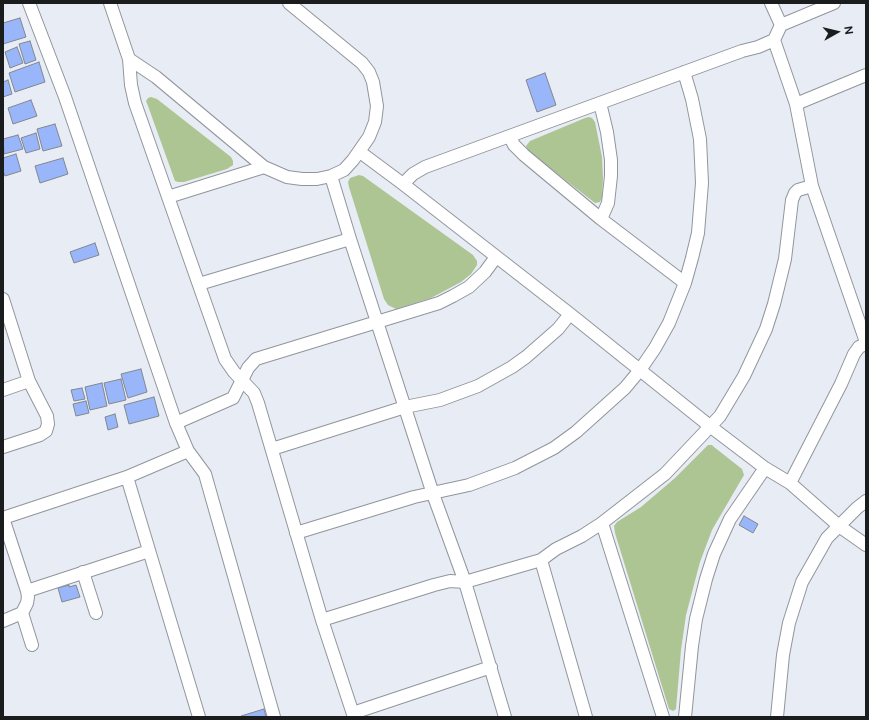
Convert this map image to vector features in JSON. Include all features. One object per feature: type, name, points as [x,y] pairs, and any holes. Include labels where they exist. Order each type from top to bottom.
[{"type":"street","points":[[29,3],[65,97],[176,423],[188,452],[205,474],[274,717]]},
{"type":"street","points":[[110,3],[129,59],[132,95],[225,359],[232,369],[254,392],[322,620],[353,715],[491,668]]},
{"type":"street","points":[[129,59],[156,77],[264,168],[287,177],[302,179],[318,179],[331,176],[344,170],[360,152],[369,137],[375,122],[377,106],[373,82],[369,72],[362,62],[289,3]]},
{"type":"street","points":[[771,3],[780,25],[774,40],[796,104],[812,186],[866,343],[860,346],[854,354],[841,384],[790,484]]},
{"type":"street","points":[[780,25],[834,3]]},
{"type":"street","points":[[403,184],[413,174],[425,167],[774,40]]},
{"type":"street","points":[[296,533],[414,497],[469,485],[515,468],[554,448],[576,432],[597,415],[625,388],[655,348],[669,323],[684,283],[698,233],[702,183],[701,152],[696,119],[684,72]]},
{"type":"street","points":[[796,104],[866,75]]},
{"type":"street","points":[[600,103],[608,138],[611,176],[608,203],[601,219]]},
{"type":"street","points":[[510,136],[514,145],[524,156],[601,219],[684,283]]},
{"type":"street","points":[[360,152],[570,314],[711,427],[765,468],[790,484],[839,526],[866,545]]},
{"type":"street","points":[[168,197],[264,168]]},
{"type":"street","points":[[331,176],[433,494],[465,582],[505,717]]},
{"type":"street","points":[[322,620],[438,583],[450,581],[465,582],[541,560],[556,549],[582,536],[602,523],[665,474],[711,427],[726,408],[744,376],[766,329],[781,280],[791,208],[795,193],[798,190],[812,186]]},
{"type":"street","points":[[199,284],[350,239]]},
{"type":"street","points":[[176,423],[233,398],[248,368],[252,363],[263,356],[425,308],[453,296],[478,279],[496,258]]},
{"type":"street","points":[[3,299],[8,331],[29,381],[47,416],[48,428],[40,435],[3,447]]},
{"type":"street","points":[[272,449],[405,407],[440,400],[478,386],[512,367],[538,347],[558,329],[570,314]]},
{"type":"street","points":[[3,390],[29,381]]},
{"type":"street","points":[[3,621],[22,613],[27,603],[27,591],[3,518],[127,477],[188,452]]},
{"type":"street","points":[[685,717],[696,618],[710,566],[730,519],[765,468]]},
{"type":"street","points":[[127,477],[198,717]]},
{"type":"street","points":[[777,717],[783,655],[789,624],[802,582],[827,538],[866,501]]},
{"type":"street","points":[[602,523],[662,717]]},
{"type":"street","points":[[27,591],[149,551]]},
{"type":"street","points":[[541,560],[586,717]]},
{"type":"street","points":[[83,572],[96,613]]},
{"type":"street","points":[[22,613],[32,645]]},
{"type":"green space","points":[[151,97],[157,99],[231,157],[233,165],[227,169],[184,182],[175,181],[146,101]]},
{"type":"green space","points":[[589,117],[595,122],[602,157],[602,198],[600,202],[595,203],[528,151],[526,146],[530,141]]},
{"type":"green space","points":[[359,175],[363,176],[473,255],[477,261],[477,265],[471,274],[461,282],[431,298],[396,309],[388,305],[384,299],[349,187],[348,182],[350,178]]},
{"type":"green space","points":[[708,445],[712,445],[742,469],[744,475],[712,530],[700,562],[686,615],[681,650],[676,709],[673,711],[669,709],[614,526],[617,522],[641,507],[675,478]]},
{"type":"building","points":[[20,18],[26,37],[3,44],[3,23]]},
{"type":"building","points":[[30,41],[36,60],[25,64],[19,44]]},
{"type":"building","points":[[17,47],[23,63],[10,68],[5,52]]},
{"type":"building","points":[[39,62],[45,82],[15,92],[9,73]]},
{"type":"building","points":[[545,73],[556,105],[537,112],[526,80]]},
{"type":"building","points":[[8,80],[12,94],[3,97],[3,82]]},
{"type":"building","points":[[31,100],[37,116],[13,124],[8,108]]},
{"type":"building","points":[[55,124],[62,146],[43,151],[37,129]]},
{"type":"building","points":[[36,133],[40,149],[26,153],[21,138]]},
{"type":"building","points":[[18,135],[23,149],[4,154],[3,139]]},
{"type":"building","points":[[16,154],[21,171],[5,176],[3,171],[3,158]]},
{"type":"building","points":[[63,158],[68,174],[40,183],[35,166]]},
{"type":"building","points":[[95,243],[99,255],[74,263],[70,252]]},
{"type":"building","points":[[141,369],[147,392],[128,398],[121,374]]},
{"type":"building","points":[[121,379],[126,400],[109,404],[104,383]]},
{"type":"building","points":[[102,383],[107,406],[90,410],[85,387]]},
{"type":"building","points":[[82,388],[85,399],[74,401],[71,390]]},
{"type":"building","points":[[154,397],[159,416],[129,424],[124,405]]},
{"type":"building","points":[[86,401],[89,413],[76,416],[73,404]]},
{"type":"building","points":[[115,414],[118,427],[108,430],[105,417]]},
{"type":"building","points":[[744,516],[758,524],[753,533],[739,525]]},
{"type":"building","points":[[69,585],[69,587],[76,585],[80,597],[62,602],[58,588]]},
{"type":"building","points":[[264,709],[266,717],[241,717],[241,716]]}]
